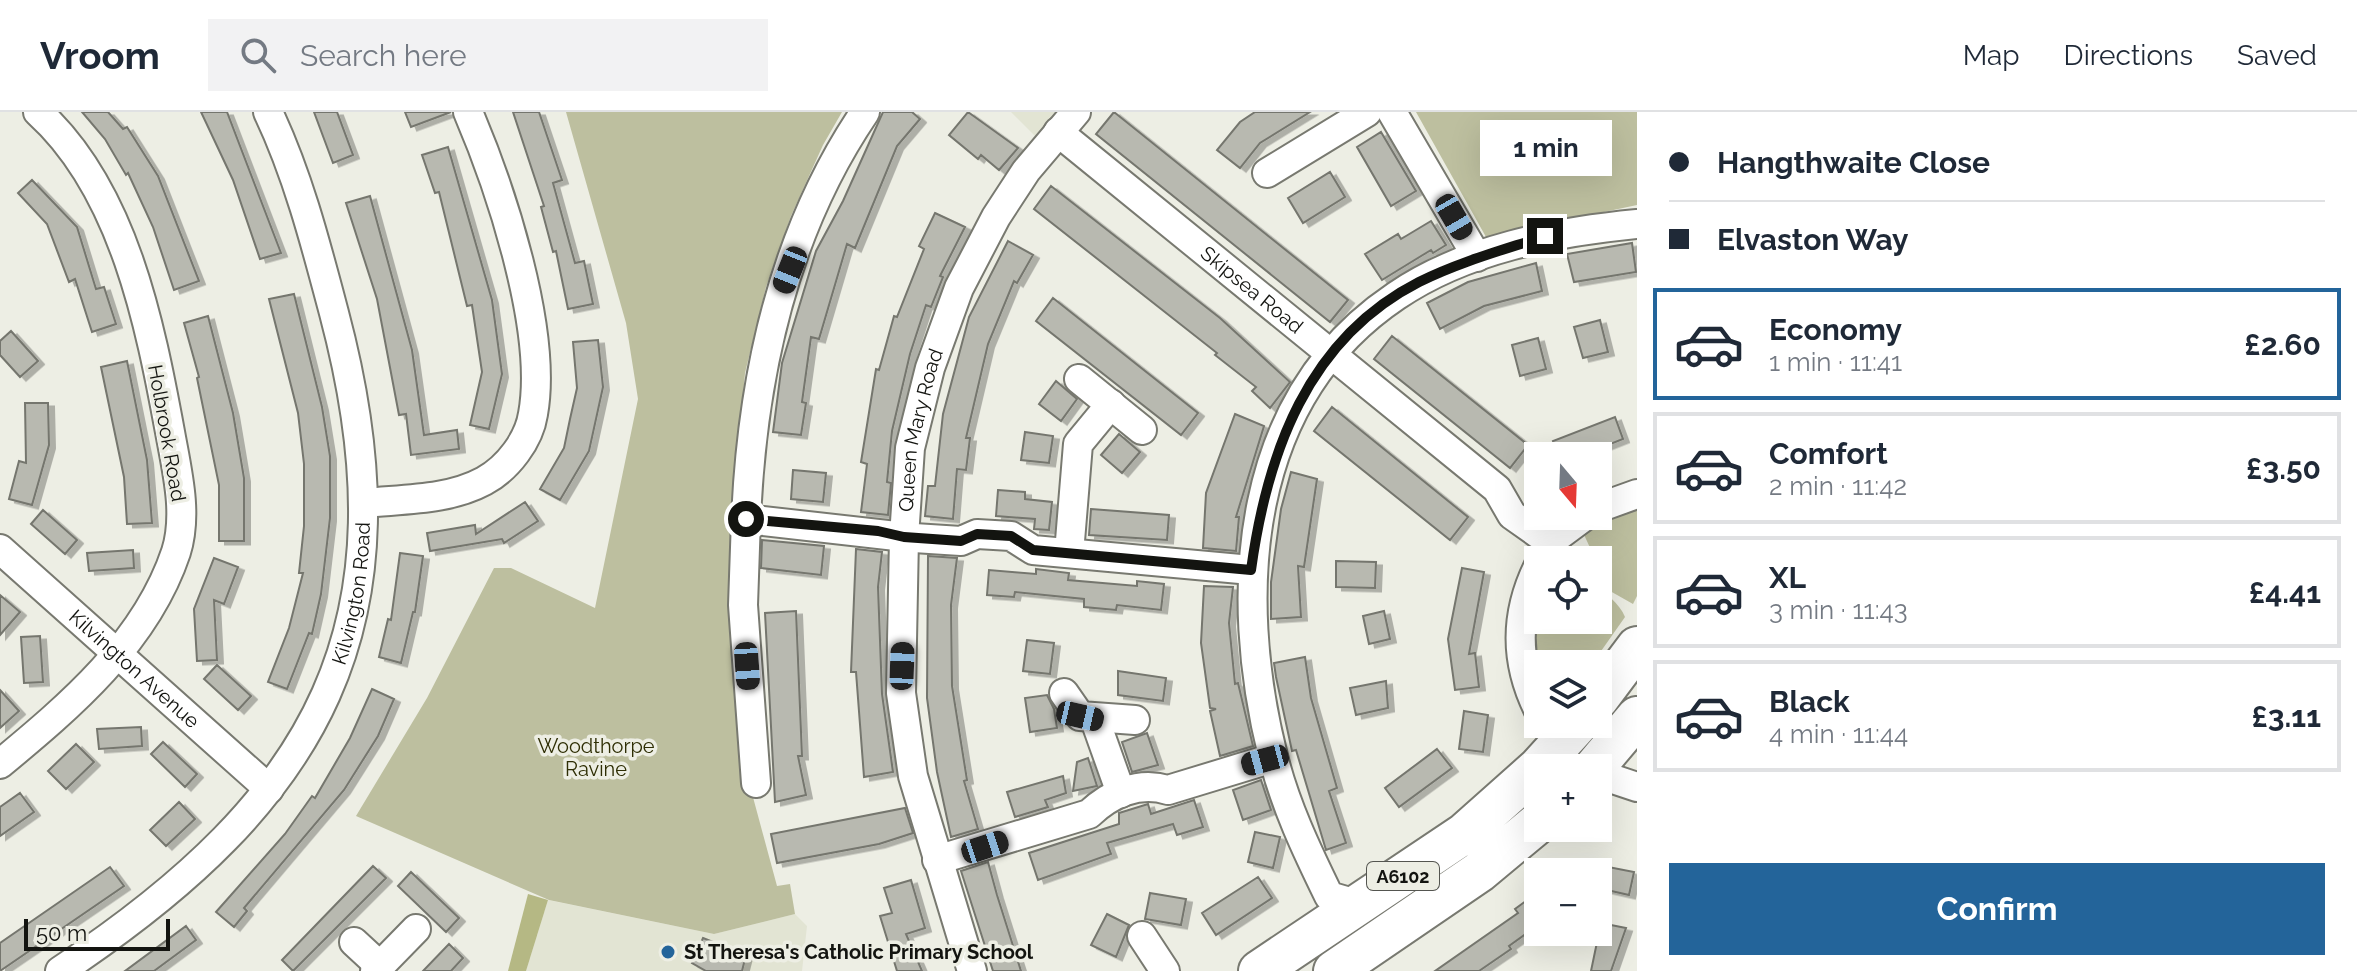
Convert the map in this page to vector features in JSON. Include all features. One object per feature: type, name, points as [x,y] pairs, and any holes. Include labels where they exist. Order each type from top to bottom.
[{"type":"highway","points":[[1612,680],[1637,647]]},
{"type":"highway","name":"A6102","points":[[1259,971],[1465,833],[1563,752],[1637,717]]},
{"type":"highway","name":"A6102","points":[[1334,971],[1479,872],[1524,835]]},
{"type":"street","name":"Holbrook Road","points":[[0,764],[118,654],[152,607],[177,550],[181,515],[179,483],[159,376],[124,251],[98,193],[69,147],[38,112]]},
{"type":"street","name":"Kilvington Road","points":[[60,971],[172,890],[225,841],[269,789],[321,708],[342,655],[362,563],[363,466],[343,346],[303,203],[268,112]]},
{"type":"street","points":[[365,503],[453,494],[486,480],[515,453],[533,417],[536,378],[519,268],[495,185],[468,112]]},
{"type":"street","points":[[756,783],[743,605],[751,433],[760,371],[780,294],[843,145],[865,112]]},
{"type":"street","points":[[1267,173],[1367,112]]},
{"type":"street","points":[[1392,112],[1477,257]]},
{"type":"street","name":"Skipsea Road","points":[[1067,122],[1331,354],[1497,489],[1535,546]]},
{"type":"street","name":"Queen Mary Road","points":[[972,971],[913,776],[901,693],[904,537],[910,448],[930,368],[959,288],[996,217],[1067,122]]},
{"type":"street","points":[[1360,905],[1329,896],[1299,834],[1273,758],[1252,644],[1251,570],[1259,512],[1279,443],[1312,379],[1331,354],[1372,313],[1397,295],[1477,257],[1545,236],[1637,224]]},
{"type":"street","points":[[1079,379],[1142,430]]},
{"type":"street","points":[[1069,553],[1078,444],[1111,404]]},
{"type":"street","points":[[1612,503],[1637,494]]},
{"type":"street","points":[[746,519],[961,541],[977,534],[1011,536],[1033,550],[1251,570]]},
{"type":"street","points":[[1554,546],[1571,530]]},
{"type":"street","name":"Kilvington Avenue","points":[[0,549],[269,789]]},
{"type":"street","points":[[1524,607],[1520,617],[1520,645],[1524,659]]},
{"type":"street","points":[[1064,693],[1080,716],[1095,720],[1135,720]]},
{"type":"street","points":[[1095,720],[1121,793]]},
{"type":"street","points":[[937,860],[1089,814],[1105,799],[1121,793],[1151,785],[1168,790],[1273,758]]},
{"type":"street","points":[[1612,779],[1637,787]]},
{"type":"street","points":[[354,942],[377,968],[416,929]]},
{"type":"street","points":[[1142,936],[1165,971]]},
{"type":"shaded area","points":[[1011,112],[1057,112],[1036,137]]},
{"type":"shaded area","name":"St Theresa's Catholic Primary School","points":[[548,900],[714,934],[795,914],[807,926],[802,971],[526,971]]},
{"type":"green space","name":"Woodthorpe Ravine","points":[[566,112],[842,112],[823,145],[791,216],[766,287],[745,373],[738,453],[747,775],[777,886],[790,884],[795,914],[714,934],[549,900],[356,816],[427,698],[494,568],[511,568],[595,608],[638,399],[626,323]]},
{"type":"green space","points":[[1416,112],[1637,112],[1637,205],[1486,237]]},
{"type":"green space","points":[[1637,508],[1637,596],[1633,604],[1612,592],[1612,546],[1589,546],[1582,530],[1612,530],[1612,516]]},
{"type":"green space","points":[[1612,598],[1625,617],[1602,650],[1532,650],[1530,634],[1612,634]]},
{"type":"green space","points":[[528,894],[548,900],[526,971],[508,971]]},
{"type":"building","points":[[82,112],[108,112],[123,129],[127,127],[158,176],[199,281],[174,290],[153,227],[128,173],[126,175],[105,139]]},
{"type":"building","points":[[201,112],[227,112],[281,253],[260,259],[233,180]]},
{"type":"building","points":[[314,112],[337,112],[353,155],[333,163]]},
{"type":"building","points":[[405,112],[451,112],[411,127]]},
{"type":"building","points":[[513,112],[539,112],[562,180],[553,183],[575,263],[584,261],[593,304],[568,309],[556,251],[553,252],[541,207],[544,206]]},
{"type":"building","points":[[883,112],[912,112],[920,119],[897,146],[855,248],[847,244],[819,339],[811,337],[801,435],[773,432],[782,363],[816,251],[843,201]]},
{"type":"building","points":[[968,112],[1018,148],[999,170],[981,155],[978,159],[949,135]]},
{"type":"building","points":[[1114,112],[1348,300],[1330,322],[1096,134]]},
{"type":"building","points":[[1255,112],[1310,112],[1260,143],[1240,168],[1217,150],[1240,122]]},
{"type":"building","points":[[1381,132],[1416,191],[1391,206],[1357,147]]},
{"type":"building","points":[[448,147],[492,300],[502,374],[489,429],[470,425],[482,372],[472,305],[467,306],[439,192],[435,193],[422,155]]},
{"type":"building","points":[[1330,172],[1345,197],[1303,223],[1288,198]]},
{"type":"building","points":[[32,180],[77,227],[96,289],[104,287],[116,324],[92,332],[75,279],[69,282],[47,224],[18,193]]},
{"type":"building","points":[[1051,186],[1220,318],[1290,382],[1270,408],[1252,391],[1256,387],[1215,355],[1217,353],[1034,209]]},
{"type":"building","points":[[370,196],[412,350],[424,435],[457,430],[459,449],[411,455],[406,414],[399,415],[377,299],[346,203]]},
{"type":"building","points":[[935,213],[965,227],[940,276],[943,277],[931,307],[926,305],[910,354],[892,431],[887,482],[891,483],[888,515],[861,512],[867,464],[861,462],[876,369],[879,370],[894,316],[897,317],[924,249],[919,246]]},
{"type":"building","points":[[1431,221],[1446,245],[1433,253],[1431,250],[1382,280],[1365,254],[1398,234],[1401,239]]},
{"type":"building","points":[[1008,241],[1033,255],[1017,283],[1014,281],[988,344],[966,438],[970,438],[966,470],[957,469],[953,519],[925,516],[928,486],[935,486],[943,414],[969,317]]},
{"type":"building","points":[[1632,243],[1636,272],[1574,282],[1567,254]]},
{"type":"building","points":[[1536,263],[1542,291],[1484,306],[1440,329],[1427,303],[1468,282]]},
{"type":"building","points":[[294,294],[322,407],[330,456],[330,518],[321,594],[312,634],[309,633],[287,689],[268,682],[289,628],[303,573],[299,573],[304,526],[304,464],[298,413],[269,299]]},
{"type":"building","points":[[1053,298],[1198,413],[1181,435],[1036,321]]},
{"type":"building","points":[[208,316],[233,413],[244,478],[244,541],[219,541],[219,485],[199,377],[184,323]]},
{"type":"building","points":[[1600,320],[1608,352],[1583,358],[1574,327]]},
{"type":"building","points":[[11,331],[38,361],[20,377],[0,355],[0,341]]},
{"type":"building","points":[[1392,336],[1524,442],[1524,450],[1510,468],[1374,359]]},
{"type":"building","points":[[1538,338],[1546,369],[1520,376],[1512,345]]},
{"type":"building","points":[[598,340],[603,387],[589,451],[560,500],[540,489],[564,448],[577,388],[573,342]]},
{"type":"building","points":[[127,361],[147,460],[152,523],[127,524],[124,477],[101,367]]},
{"type":"building","points":[[1056,381],[1077,399],[1061,421],[1039,404]]},
{"type":"building","points":[[25,403],[48,403],[49,445],[32,505],[9,499],[19,461],[26,463]]},
{"type":"building","points":[[1332,407],[1468,517],[1450,540],[1314,431]]},
{"type":"building","points":[[1235,414],[1264,426],[1236,517],[1239,517],[1236,551],[1203,548],[1206,493]]},
{"type":"building","points":[[1615,417],[1623,439],[1612,443],[1553,441]]},
{"type":"building","points":[[1025,432],[1053,436],[1049,463],[1021,460]]},
{"type":"building","points":[[1119,434],[1140,452],[1122,473],[1101,455]]},
{"type":"building","points":[[793,470],[826,473],[823,502],[791,499]]},
{"type":"building","points":[[1291,472],[1317,479],[1304,567],[1298,566],[1301,617],[1271,619],[1271,582],[1281,509]]},
{"type":"building","points":[[998,490],[1025,492],[1025,499],[1052,502],[1049,530],[1034,529],[1035,519],[996,516]]},
{"type":"building","points":[[525,502],[538,521],[504,543],[502,539],[430,551],[427,533],[475,525],[476,534]]},
{"type":"building","points":[[1091,509],[1169,515],[1167,540],[1089,535]]},
{"type":"building","points":[[43,510],[77,540],[65,554],[31,524]]},
{"type":"building","points":[[762,540],[824,546],[821,575],[761,568]]},
{"type":"building","points":[[856,549],[882,552],[878,587],[882,694],[893,772],[864,777],[856,672],[851,672]]},
{"type":"building","points":[[133,550],[134,568],[89,571],[87,553]]},
{"type":"building","points":[[400,553],[423,556],[415,612],[401,663],[379,657],[388,619],[391,620]]},
{"type":"building","points":[[928,556],[957,558],[951,605],[952,686],[967,780],[964,781],[978,829],[951,837],[937,772],[927,698]]},
{"type":"building","points":[[214,558],[238,567],[224,604],[214,600],[217,660],[197,661],[194,609]]},
{"type":"building","points":[[1336,561],[1376,562],[1375,588],[1336,587]]},
{"type":"building","points":[[1462,568],[1484,572],[1469,654],[1475,653],[1479,687],[1455,690],[1448,639]]},
{"type":"building","points":[[1036,569],[1069,573],[1068,580],[1137,586],[1137,581],[1164,584],[1161,610],[1117,605],[1116,610],[1084,607],[1084,599],[1015,592],[1014,597],[987,595],[989,570],[1036,574]]},
{"type":"building","points":[[1204,586],[1233,587],[1229,623],[1235,684],[1238,683],[1253,746],[1220,756],[1210,711],[1216,709],[1210,708],[1201,643]]},
{"type":"building","points":[[0,595],[20,612],[0,635]]},
{"type":"building","points":[[796,611],[802,756],[798,756],[806,795],[775,802],[765,613]]},
{"type":"building","points":[[1384,611],[1390,639],[1369,644],[1363,616]]},
{"type":"building","points":[[40,636],[43,682],[24,683],[21,637]]},
{"type":"building","points":[[1027,640],[1054,643],[1050,674],[1023,671]]},
{"type":"building","points":[[1305,657],[1311,698],[1337,788],[1329,791],[1346,843],[1326,850],[1296,750],[1292,751],[1274,663]]},
{"type":"building","points":[[217,665],[251,696],[238,710],[204,679]]},
{"type":"building","points":[[1118,671],[1166,678],[1163,701],[1118,695]]},
{"type":"building","points":[[1386,681],[1388,708],[1356,715],[1350,688]]},
{"type":"building","points":[[372,689],[394,699],[378,736],[344,790],[244,908],[247,911],[234,927],[216,912],[285,834],[312,796],[315,798],[350,738]]},
{"type":"building","points":[[0,690],[19,711],[0,728]]},
{"type":"building","points":[[1047,695],[1054,709],[1057,728],[1030,732],[1025,698]]},
{"type":"building","points":[[1464,711],[1488,715],[1483,752],[1459,749]]},
{"type":"building","points":[[141,727],[142,746],[99,749],[97,729]]},
{"type":"building","points":[[1147,733],[1158,765],[1132,772],[1122,742]]},
{"type":"building","points":[[163,742],[197,774],[185,787],[151,754]]},
{"type":"building","points":[[76,744],[94,762],[66,789],[48,771]]},
{"type":"building","points":[[1437,749],[1452,768],[1399,807],[1385,788]]},
{"type":"building","points":[[1088,758],[1097,786],[1073,791],[1077,762]]},
{"type":"building","points":[[1063,776],[1066,793],[1045,800],[1048,807],[1015,817],[1007,792]]},
{"type":"building","points":[[1261,780],[1271,810],[1243,820],[1233,790]]},
{"type":"building","points":[[20,793],[34,812],[0,836],[0,807]]},
{"type":"building","points":[[1194,800],[1203,827],[1177,835],[1173,824],[1107,843],[1111,854],[1038,880],[1029,853],[1119,824],[1119,813],[1148,804],[1151,814]]},
{"type":"building","points":[[179,802],[195,819],[166,846],[150,830]]},
{"type":"building","points":[[905,808],[913,833],[879,844],[777,863],[771,834]]},
{"type":"building","points":[[1255,832],[1280,837],[1273,868],[1248,862]]},
{"type":"building","points":[[988,862],[1021,971],[993,971],[961,871]]},
{"type":"building","points":[[373,866],[386,878],[293,971],[282,960]]},
{"type":"building","points":[[110,867],[124,886],[0,971],[0,943]]},
{"type":"building","points":[[1612,868],[1634,872],[1629,895],[1612,891]]},
{"type":"building","points":[[411,872],[459,918],[446,932],[398,886]]},
{"type":"building","points":[[1258,877],[1272,898],[1216,935],[1202,913]]},
{"type":"building","points":[[911,880],[925,928],[906,934],[922,971],[897,971],[880,916],[892,913],[884,888]]},
{"type":"building","points":[[1150,893],[1186,899],[1181,925],[1145,919]]},
{"type":"building","points":[[1524,902],[1524,935],[1509,946],[1511,949],[1479,971],[1435,971],[1518,913],[1515,909]]},
{"type":"building","points":[[1107,914],[1129,925],[1116,957],[1091,945]]},
{"type":"building","points":[[1612,925],[1626,928],[1611,971],[1591,971],[1596,946],[1612,946]]},
{"type":"building","points":[[186,926],[196,940],[154,971],[125,971]]},
{"type":"building","points":[[703,938],[746,955],[742,971],[706,971],[692,963]]},
{"type":"building","points":[[449,944],[463,958],[451,971],[423,971]]},
{"type":"place","name":"St Theresa's Catholic Primary School","points":[[668,952]]},
{"type":"route","points":[[746,519],[961,541],[977,534],[1011,536],[1033,550],[1251,570],[1259,512],[1279,443],[1312,379],[1331,354],[1372,313],[1419,282],[1477,257],[1545,236]]}]
